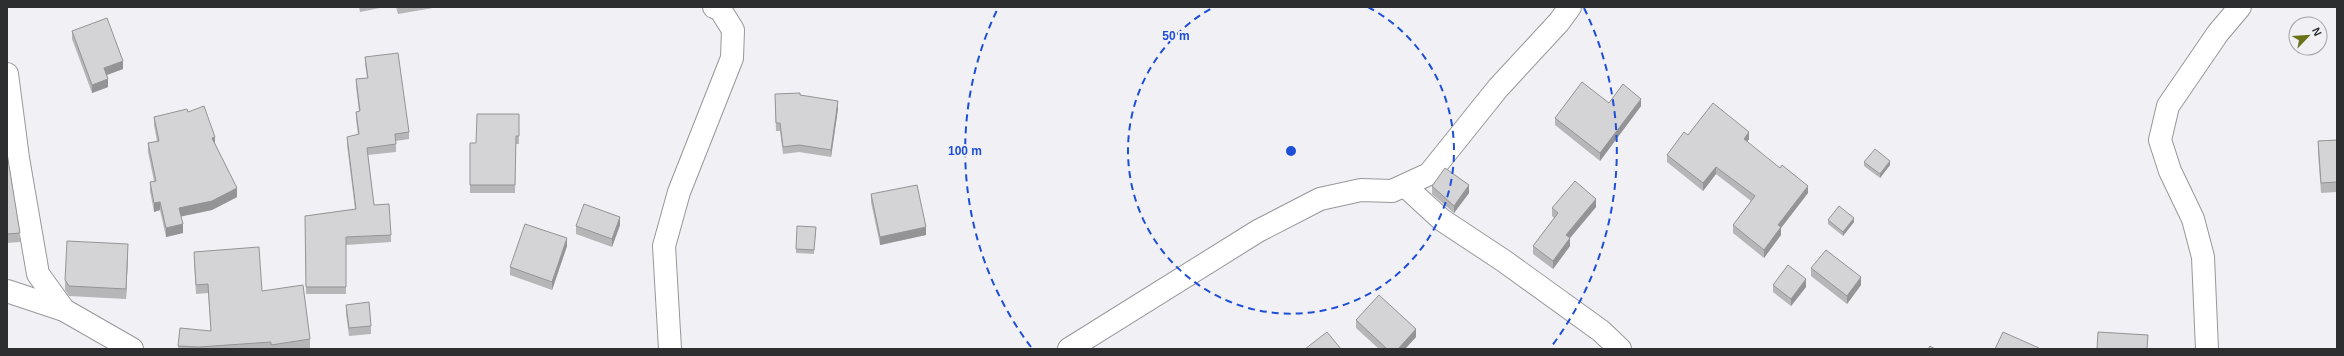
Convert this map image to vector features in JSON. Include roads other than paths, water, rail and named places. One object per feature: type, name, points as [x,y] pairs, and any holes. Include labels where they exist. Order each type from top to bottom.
[{"type":"street","points":[[670,349],[664,246],[679,192],[732,58],[733,30],[720,9],[714,7]]},
{"type":"street","points":[[1069,349],[1258,230],[1320,199],[1362,190],[1392,190],[1405,186],[1429,174],[1498,88],[1559,22],[1570,7]]},
{"type":"street","points":[[2207,349],[2203,257],[2193,219],[2170,171],[2160,140],[2168,106],[2218,33],[2240,7]]},
{"type":"street","points":[[7,74],[18,158],[38,274],[64,310]]},
{"type":"street","points":[[1405,186],[1442,220],[1504,261],[1601,331],[1620,349]]},
{"type":"street","points":[[7,291],[64,310],[132,349]]}]
